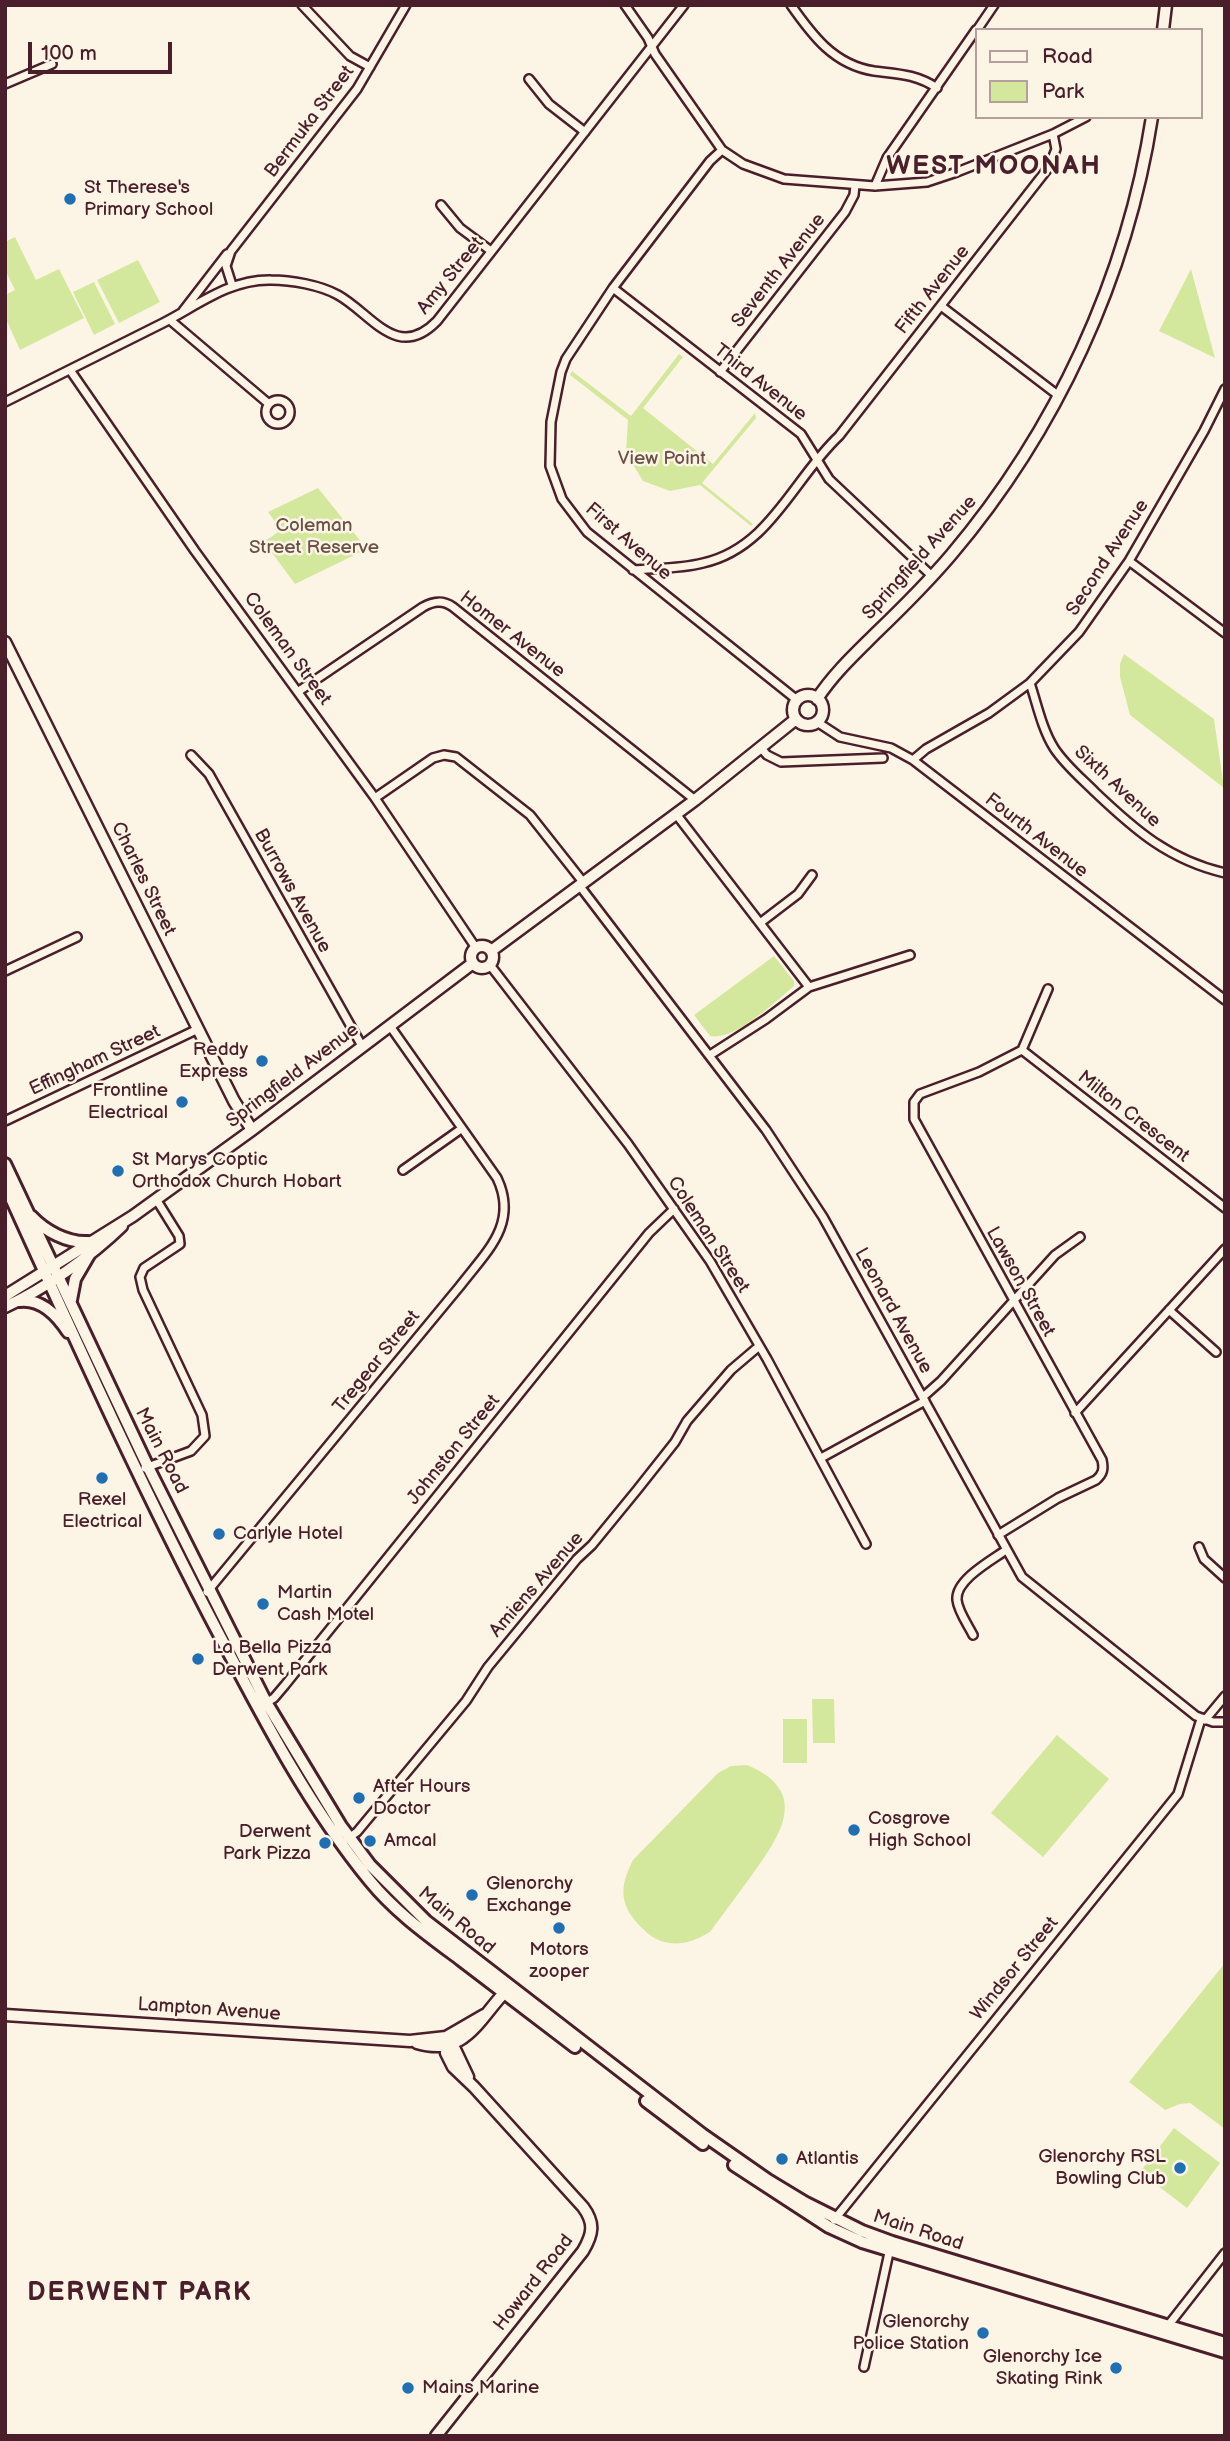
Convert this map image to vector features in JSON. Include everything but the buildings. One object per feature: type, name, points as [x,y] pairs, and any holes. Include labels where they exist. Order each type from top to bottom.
[{"type":"main road","name":"Main Road","points":[[5,1164],[27,1211],[85,1358],[262,1705],[346,1840],[405,1902],[507,1990],[732,2155],[832,2222],[890,2247],[1165,2329],[1225,2343]]},
{"type":"main road","name":"Main Road","points":[[5,1185],[51,1274],[71,1302],[143,1469]]},
{"type":"main road","points":[[27,1211],[53,1233],[88,1242]]},
{"type":"main road","points":[[71,1302],[75,1279],[89,1255]]},
{"type":"main road","points":[[19,1301],[34,1301],[59,1318],[85,1358]]},
{"type":"main road","name":"Main Road","points":[[1165,2329],[1225,2352]]},
{"type":"street","points":[[302,5],[350,56],[370,67]]},
{"type":"street","name":"Bermuka Street","points":[[180,314],[357,89],[407,5]]},
{"type":"street","points":[[625,5],[722,150],[743,164],[774,177],[855,185],[909,185],[942,178],[1053,134],[1082,119]]},
{"type":"street","name":"Amy Street","points":[[5,402],[170,320],[232,285],[271,280],[322,289],[338,295],[389,333],[407,338],[420,335],[437,321],[684,5]]},
{"type":"street","points":[[790,5],[817,41],[834,55],[862,69],[922,78],[937,88]]},
{"type":"street","points":[[977,28],[994,5]]},
{"type":"street","points":[[1163,28],[1166,5]]},
{"type":"street","points":[[875,186],[887,158],[974,33]]},
{"type":"street","points":[[5,84],[52,64]]},
{"type":"street","points":[[529,79],[549,104],[585,132]]},
{"type":"street","name":"Springfield Avenue","points":[[817,699],[838,671],[932,576],[992,503],[1030,447],[1086,340],[1115,265],[1139,181],[1152,119]]},
{"type":"street","name":"Fifth Avenue","points":[[633,570],[705,563],[745,545],[766,527],[817,458],[839,436],[1049,167],[1056,149],[1053,134]]},
{"type":"street","name":"First Avenue","points":[[722,150],[710,161],[613,288],[566,359],[554,402],[549,456],[553,478],[569,510],[587,532],[797,700]]},
{"type":"street","name":"Seventh Avenue","points":[[720,372],[845,212],[855,185]]},
{"type":"street","points":[[441,205],[460,228],[491,251]]},
{"type":"street","points":[[232,251],[226,266],[232,285]]},
{"type":"street","name":"Third Avenue","points":[[613,288],[801,434],[829,479],[932,576]]},
{"type":"street","points":[[941,306],[1059,396]]},
{"type":"street","points":[[170,320],[269,404]]},
{"type":"street","name":"Coleman Street","points":[[70,370],[195,551],[375,798],[476,948]]},
{"type":"street","name":"Second Avenue","points":[[913,760],[926,749],[989,713],[1030,682],[1079,632],[1129,561],[1204,432],[1225,389]]},
{"type":"street","points":[[1129,561],[1225,633]]},
{"type":"street","name":"Homer Avenue","points":[[299,691],[423,607],[442,602],[453,607],[695,800]]},
{"type":"street","name":"Charles Street","points":[[5,642],[198,1030],[252,1130]]},
{"type":"street","name":"Sixth Avenue","points":[[1030,682],[1054,748],[1076,774],[1126,821],[1162,849],[1197,866],[1225,873]]},
{"type":"street","points":[[805,696],[817,699],[823,710],[817,722],[804,725],[796,719],[793,709],[797,700],[805,696]]},
{"type":"street","points":[[491,950],[695,800],[796,719]]},
{"type":"street","name":"Fourth Avenue","points":[[817,722],[840,737],[859,743],[882,745],[913,760],[1225,1000]]},
{"type":"street","points":[[761,748],[766,755],[781,762],[883,758]]},
{"type":"street","name":"Burrows Avenue","points":[[191,755],[209,774],[362,1046]]},
{"type":"street","name":"Leonard Avenue","points":[[375,798],[433,758],[444,755],[456,757],[530,815],[797,1174],[1023,1577],[1203,1720]]},
{"type":"street","points":[[676,814],[809,987]]},
{"type":"street","points":[[760,923],[798,894],[813,875]]},
{"type":"street","points":[[5,971],[77,937]]},
{"type":"street","points":[[486,946],[491,950],[493,960],[490,965],[481,968],[473,963],[472,953],[476,948],[486,946]]},
{"type":"street","points":[[710,1055],[809,987],[910,955]]},
{"type":"street","name":"Springfield Avenue","points":[[51,1274],[89,1255],[133,1216],[473,963]]},
{"type":"street","name":"Coleman Street","points":[[490,965],[628,1144],[722,1281],[866,1544]]},
{"type":"street","points":[[1022,1050],[1048,989]]},
{"type":"street","name":"Tregear Street","points":[[204,1594],[460,1286],[500,1232],[505,1215],[501,1187],[390,1026]]},
{"type":"street","name":"Effingham Street","points":[[5,1121],[198,1030]]},
{"type":"street","name":"Lawson Street","points":[[998,1535],[1058,1498],[1089,1484],[1101,1475],[1104,1467],[914,1119],[914,1102],[928,1089],[979,1072],[1022,1050]]},
{"type":"street","name":"Milton Crescent","points":[[1022,1050],[1225,1208]]},
{"type":"street","points":[[403,1170],[461,1129]]},
{"type":"street","points":[[143,1469],[191,1451],[205,1436],[206,1429],[187,1380],[143,1290],[140,1277],[148,1265],[180,1244],[179,1236],[156,1199]]},
{"type":"street","name":"Johnston Street","points":[[262,1705],[274,1698],[285,1685],[649,1233],[674,1209]]},
{"type":"street","name":"Springfield Avenue","points":[[51,1274],[88,1242],[133,1216]]},
{"type":"street","points":[[821,1458],[924,1399],[1055,1255],[1080,1237]]},
{"type":"street","points":[[1075,1413],[1225,1249]]},
{"type":"street","points":[[5,1296],[51,1274]]},
{"type":"street","points":[[5,1307],[19,1301],[51,1274]]},
{"type":"street","points":[[1169,1310],[1216,1352]]},
{"type":"street","name":"Amiens Avenue","points":[[346,1840],[466,1701],[488,1667],[637,1490],[675,1442],[687,1422],[731,1370],[758,1347]]},
{"type":"street","points":[[1199,1547],[1204,1559],[1225,1578]]},
{"type":"street","points":[[973,1635],[957,1603],[958,1588],[979,1568],[1006,1550]]},
{"type":"street","name":"Windsor Street","points":[[832,2222],[1178,1794],[1194,1736],[1203,1720],[1225,1696]]},
{"type":"street","points":[[1203,1720],[1225,1722]]},
{"type":"street","points":[[448,2043],[470,2033],[507,1990]]},
{"type":"street","name":"Lampton Avenue","points":[[5,2015],[448,2043]]},
{"type":"street","name":"Lampton Avenue","points":[[410,2041],[423,2045],[448,2043]]},
{"type":"street","name":"Howard Road","points":[[436,2436],[583,2251],[589,2242],[592,2227],[591,2217],[583,2207],[457,2071],[449,2060],[448,2043]]},
{"type":"street","name":"Howard Road","points":[[448,2043],[474,2087]]},
{"type":"street","points":[[423,2045],[457,2071]]},
{"type":"street","points":[[864,2367],[890,2247]]},
{"type":"street","points":[[1165,2329],[1225,2253]]},
{"type":"green space","points":[[15,237],[36,280],[59,269],[84,318],[20,350],[5,317],[5,295],[15,290],[5,270],[5,242]]},
{"type":"green space","points":[[138,260],[160,302],[119,323],[97,280]]},
{"type":"green space","points":[[1191,269],[1215,358],[1159,331]]},
{"type":"green space","points":[[94,282],[115,324],[94,335],[73,292]]},
{"type":"green space","name":"View Point","points":[[679,354],[683,357],[643,408],[713,464],[755,413],[756,418],[702,483],[753,524],[751,526],[700,485],[670,491],[643,481],[626,453],[628,420],[570,375],[572,371],[631,416]]},
{"type":"green space","name":"Coleman Street Reserve","points":[[318,488],[367,549],[295,584],[264,542],[281,530],[268,512]]},
{"type":"green space","points":[[1124,654],[1214,719],[1224,788],[1130,715],[1120,677],[1120,664]]},
{"type":"green space","points":[[774,956],[794,981],[794,986],[743,1027],[720,1036],[710,1036],[694,1015]]},
{"type":"green space","points":[[812,1699],[834,1699],[835,1743],[813,1743]]},
{"type":"green space","points":[[783,1719],[807,1719],[807,1763],[783,1763]]},
{"type":"green space","points":[[1057,1735],[1109,1779],[1043,1857],[991,1813]]},
{"type":"green space","points":[[747,1765],[767,1776],[779,1787],[784,1800],[784,1814],[773,1844],[710,1932],[683,1943],[658,1940],[634,1920],[625,1904],[625,1879],[633,1860],[718,1773],[731,1766]]},
{"type":"green space","points":[[1225,1963],[1225,2129],[1190,2103],[1165,2110],[1129,2082]]},
{"type":"green space","name":"Glenorchy RSL Bowling Club","points":[[1174,2128],[1220,2163],[1187,2208],[1140,2172]]},
{"type":"place","name":"St Therese's Primary School","points":[[70,199]]},
{"type":"place","name":"Reddy Express","points":[[262,1061]]},
{"type":"place","name":"Frontline Electrical","points":[[182,1102]]},
{"type":"place","name":"St Marys Coptic Orthodox Church Hobart","points":[[118,1171]]},
{"type":"place","name":"Rexel Electrical","points":[[102,1478]]},
{"type":"place","name":"Carlyle Hotel","points":[[219,1534]]},
{"type":"place","name":"Martin Cash Motel","points":[[263,1604]]},
{"type":"place","name":"La Bella Pizza Derwent Park","points":[[198,1659]]},
{"type":"place","name":"After Hours Doctor","points":[[359,1798]]},
{"type":"place","name":"Cosgrove High School","points":[[854,1830]]},
{"type":"place","name":"Amcal","points":[[370,1841]]},
{"type":"place","name":"Derwent Park Pizza","points":[[325,1843]]},
{"type":"place","name":"Glenorchy Exchange","points":[[472,1895]]},
{"type":"place","name":"Motors zooper","points":[[559,1928]]},
{"type":"place","name":"Atlantis","points":[[782,2159]]},
{"type":"place","name":"Glenorchy RSL Bowling Club","points":[[1180,2168]]},
{"type":"place","name":"Glenorchy Police Station","points":[[983,2333]]},
{"type":"place","name":"Glenorchy Ice Skating Rink","points":[[1116,2368]]},
{"type":"place","name":"Mains Marine","points":[[408,2388]]},
{"type":"district","name":"WEST MOONAH","points":[[994,167]]},
{"type":"district","name":"DERWENT PARK","points":[[140,2293]]}]
